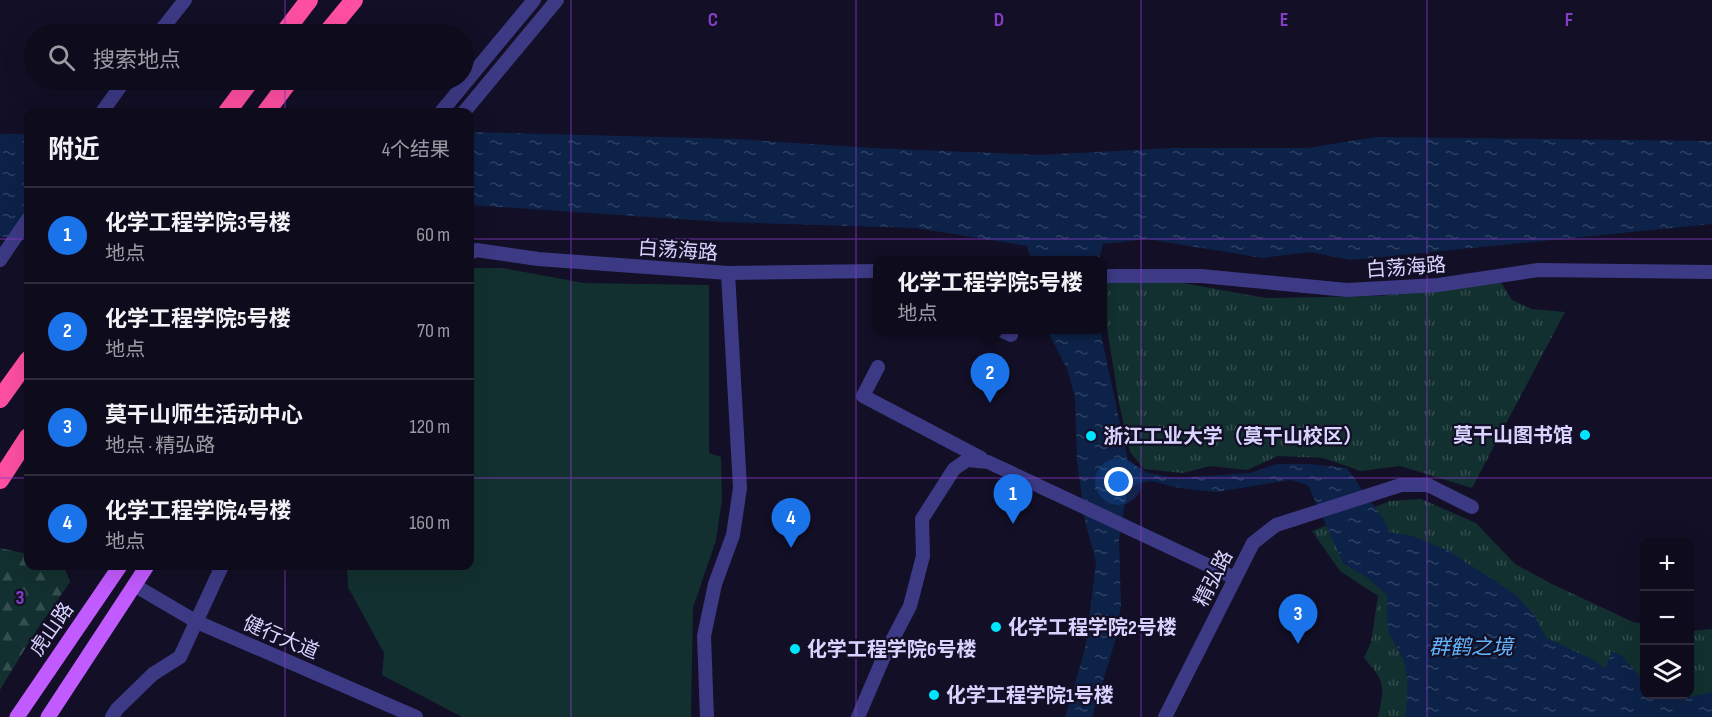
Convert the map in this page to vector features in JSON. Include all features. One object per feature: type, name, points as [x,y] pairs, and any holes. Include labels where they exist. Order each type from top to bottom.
[{"type":"highway","points":[[291,24],[309,0]]},
{"type":"highway","points":[[334,24],[354,0]]},
{"type":"highway","points":[[230,108],[244,90]]},
{"type":"highway","points":[[269,108],[282,90]]},
{"type":"highway","points":[[0,399],[24,366]]},
{"type":"highway","points":[[0,480],[24,443]]},
{"type":"main road","name":"虎山路","points":[[17,717],[117,570]]},
{"type":"main road","points":[[48,717],[144,570]]},
{"type":"street","points":[[166,24],[185,0]]},
{"type":"street","points":[[474,72],[534,0]]},
{"type":"street","points":[[468,108],[557,0]]},
{"type":"street","points":[[105,108],[118,90]]},
{"type":"street","points":[[444,108],[459,90]]},
{"type":"street","points":[[2,258],[24,225]]},
{"type":"street","name":"白荡海路","points":[[474,252],[728,273],[873,271]]},
{"type":"street","name":"白荡海路","points":[[1107,276],[1201,276],[1347,290],[1438,285],[1538,270],[1712,272]]},
{"type":"street","points":[[707,717],[704,636],[715,584],[733,535],[740,488],[728,273]]},
{"type":"street","points":[[878,367],[863,396],[988,462],[1235,578]]},
{"type":"street","points":[[858,717],[885,654],[910,606],[923,556],[922,519],[954,469],[967,460],[988,462]]},
{"type":"street","name":"精弘路","points":[[1165,717],[1253,543],[1276,525],[1401,485],[1428,485],[1472,507]]},
{"type":"street","points":[[112,717],[117,708],[153,674],[180,657],[220,570]]},
{"type":"street","name":"健行大道","points":[[134,585],[197,622],[400,714],[416,717]]},
{"type":"green space","points":[[474,268],[503,268],[584,283],[709,285],[709,453],[721,457],[722,500],[716,540],[693,608],[691,717],[462,717],[382,675],[384,653],[348,587],[347,570],[474,570]]},
{"type":"green space","points":[[1166,280],[1266,298],[1380,296],[1500,281],[1512,300],[1532,309],[1565,312],[1472,488],[1400,466],[1361,471],[1323,458],[1278,456],[1247,470],[1210,466],[1183,473],[1144,469],[1130,452],[1119,403],[1107,328],[1107,283]]},
{"type":"green space","name":"群鹤之境","points":[[1421,499],[1476,523],[1515,564],[1552,584],[1640,623],[1640,699],[1694,699],[1694,631],[1712,629],[1712,717],[1378,717],[1382,698],[1380,679],[1364,658],[1371,642],[1378,596],[1340,571],[1312,531],[1390,501]]},
{"type":"green space","points":[[0,548],[24,553],[24,570],[66,570],[70,582],[32,637],[0,690]]},
{"type":"water","points":[[474,132],[737,139],[872,148],[1040,155],[1170,148],[1307,148],[1376,137],[1712,141],[1712,224],[1351,260],[1310,252],[1263,258],[1147,239],[1103,244],[1100,256],[1030,256],[1027,246],[916,228],[723,222],[474,205]]},
{"type":"water","points":[[0,134],[24,134],[24,237],[0,237]]},
{"type":"water","name":"群鹤之境","points":[[1049,334],[1101,334],[1128,461],[1148,473],[1175,478],[1250,473],[1277,464],[1310,464],[1347,468],[1384,520],[1389,532],[1412,536],[1447,550],[1515,594],[1535,616],[1546,638],[1596,661],[1605,669],[1612,651],[1622,656],[1640,676],[1640,699],[1694,699],[1694,695],[1712,692],[1712,717],[1405,717],[1407,677],[1399,650],[1389,632],[1387,595],[1366,577],[1343,563],[1308,485],[1290,480],[1216,492],[1179,488],[1151,481],[1136,484],[1127,491],[1119,540],[1121,605],[1117,635],[1092,717],[1065,717],[1085,649],[1096,562],[1085,521],[1077,460],[1075,397],[1067,369]]},
{"type":"place","name":"化学工程学院5号楼","points":[[990,403]]},
{"type":"place","name":"莫干山图书馆","points":[[1585,435]]},
{"type":"place","name":"浙江工业大学（莫干山校区）","points":[[1091,436]]},
{"type":"place","name":"化学工程学院3号楼","points":[[1013,524]]},
{"type":"place","name":"化学工程学院4号楼","points":[[791,548]]},
{"type":"place","name":"化学工程学院2号楼","points":[[996,627]]},
{"type":"place","name":"莫干山师生活动中心","points":[[1298,644]]},
{"type":"place","name":"化学工程学院6号楼","points":[[795,649]]},
{"type":"place","name":"化学工程学院1号楼","points":[[934,695]]}]
